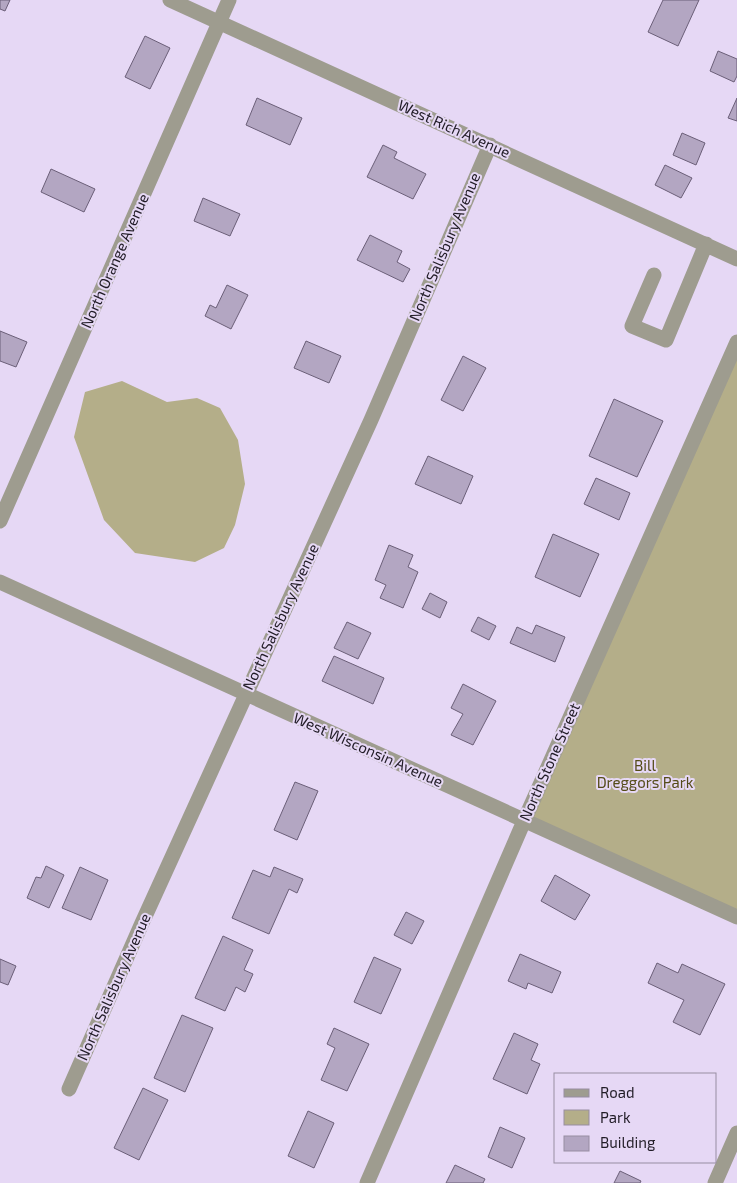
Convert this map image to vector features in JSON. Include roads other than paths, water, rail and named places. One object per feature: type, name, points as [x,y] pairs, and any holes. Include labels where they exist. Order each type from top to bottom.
[{"type":"street","name":"West Rich Avenue","points":[[170,0],[737,259]]},
{"type":"street","name":"North Orange Avenue","points":[[0,521],[229,0]]},
{"type":"street","name":"North Salisbury Avenue","points":[[69,1089],[142,923],[371,420],[490,145]]},
{"type":"street","points":[[654,275],[632,326],[666,340],[706,244]]},
{"type":"street","name":"North Stone Street","points":[[367,1183],[524,821],[737,342]]},
{"type":"street","name":"West Wisconsin Avenue","points":[[0,582],[737,917]]},
{"type":"street","points":[[715,1183],[737,1133]]},
{"type":"park label","name":"Bill Dreggors Park","points":[[645,774]]}]
